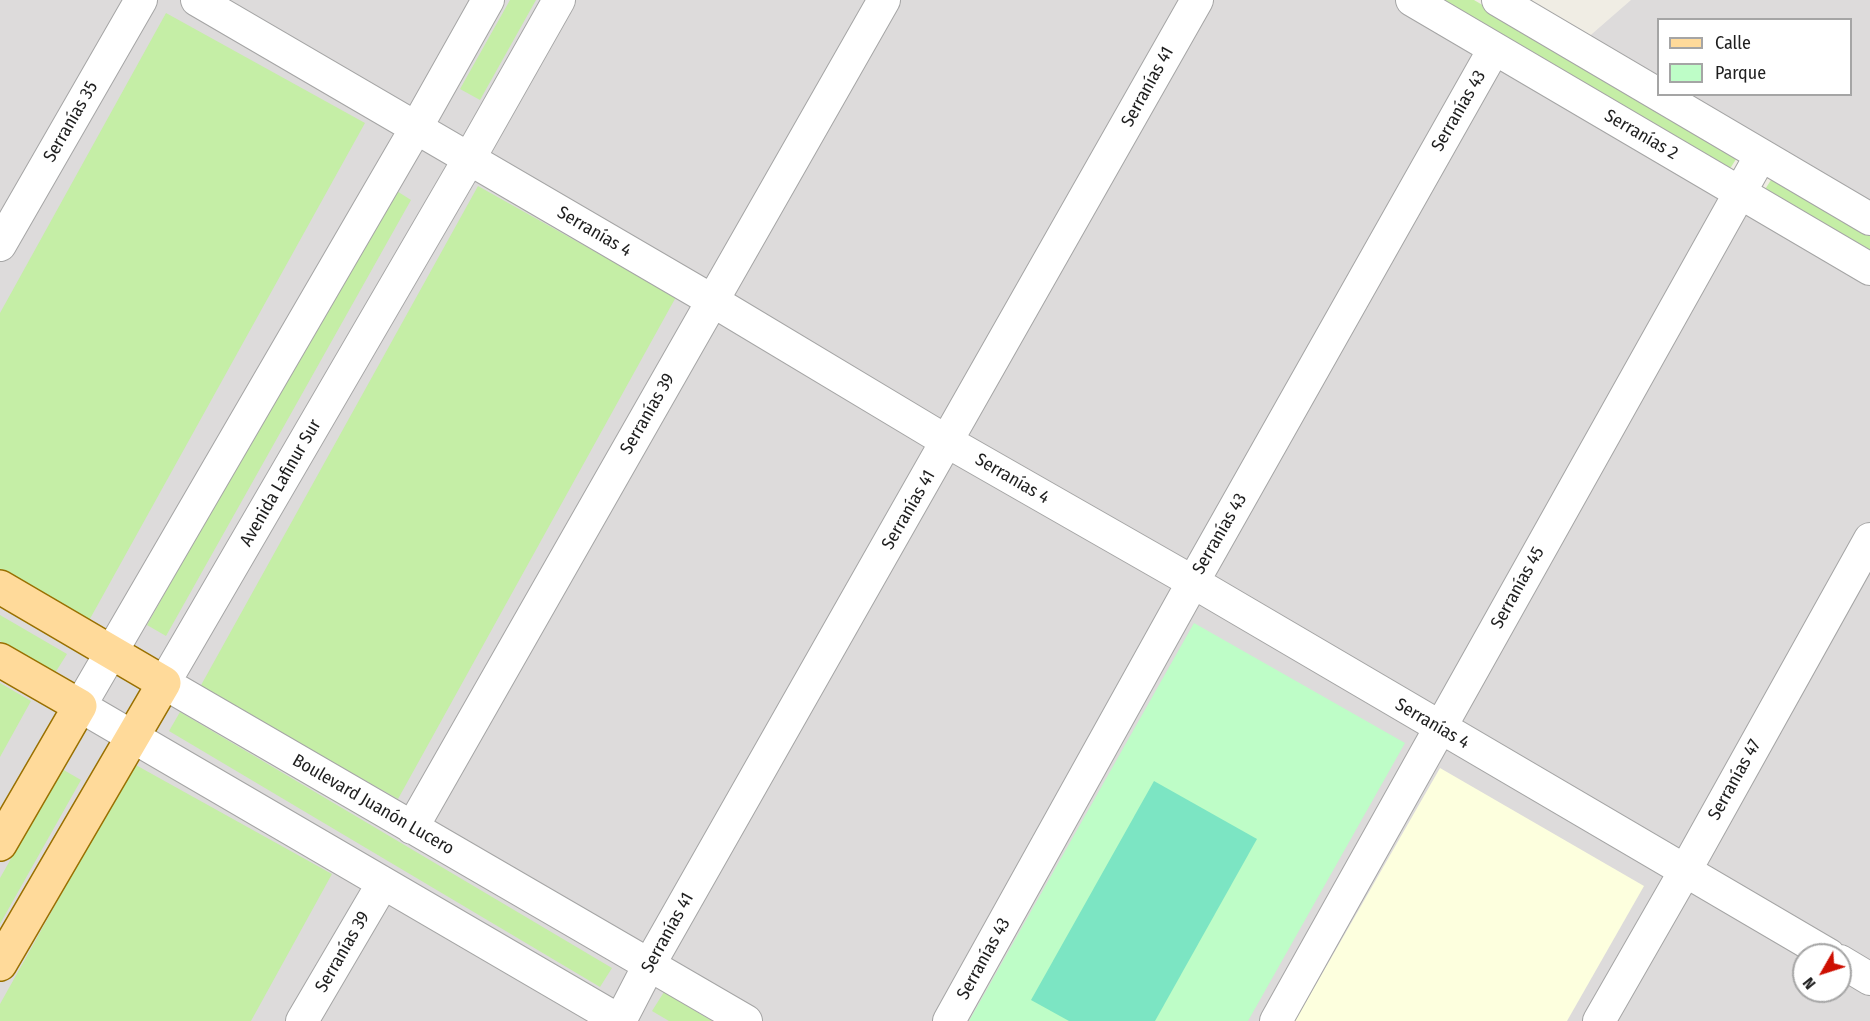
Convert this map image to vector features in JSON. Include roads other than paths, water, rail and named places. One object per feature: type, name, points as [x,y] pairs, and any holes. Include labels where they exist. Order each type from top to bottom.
[{"type":"main road","name":"Boulevard Juanón Lucero","points":[[0,587],[164,683]]},
{"type":"main road","points":[[0,660],[80,706],[0,844]]},
{"type":"main road","name":"Avenida Lafinur Sur","points":[[0,964],[164,683]]},
{"type":"street","name":"Serranías 35","points":[[0,245],[141,0]]},
{"type":"street","name":"Serranías 4","points":[[197,0],[713,301],[948,442],[1808,943]]},
{"type":"street","points":[[488,0],[80,706],[620,1021]]},
{"type":"street","name":"Avenida Lafinur Sur","points":[[164,683],[559,0]]},
{"type":"street","name":"Serranías 39","points":[[412,828],[884,0]]},
{"type":"street","name":"Serranías 41","points":[[620,1021],[649,965],[1197,0]]},
{"type":"street","name":"Serranías 2","points":[[1412,0],[1870,269]]},
{"type":"street","points":[[1498,0],[1657,94]]},
{"type":"street","name":"Serranías 43","points":[[949,1021],[1192,582],[1494,49]]},
{"type":"street","points":[[1661,96],[1870,219]]},
{"type":"street","name":"Serranías 45","points":[[1276,1021],[1761,155]]},
{"type":"street","name":"Serranías 47","points":[[1599,1021],[1870,539]]},
{"type":"street","name":"Boulevard Juanón Lucero","points":[[164,683],[746,1021]]},
{"type":"street","name":"Serranías 39","points":[[302,1021],[383,883]]},
{"type":"street","points":[[1852,968],[1870,979]]}]
